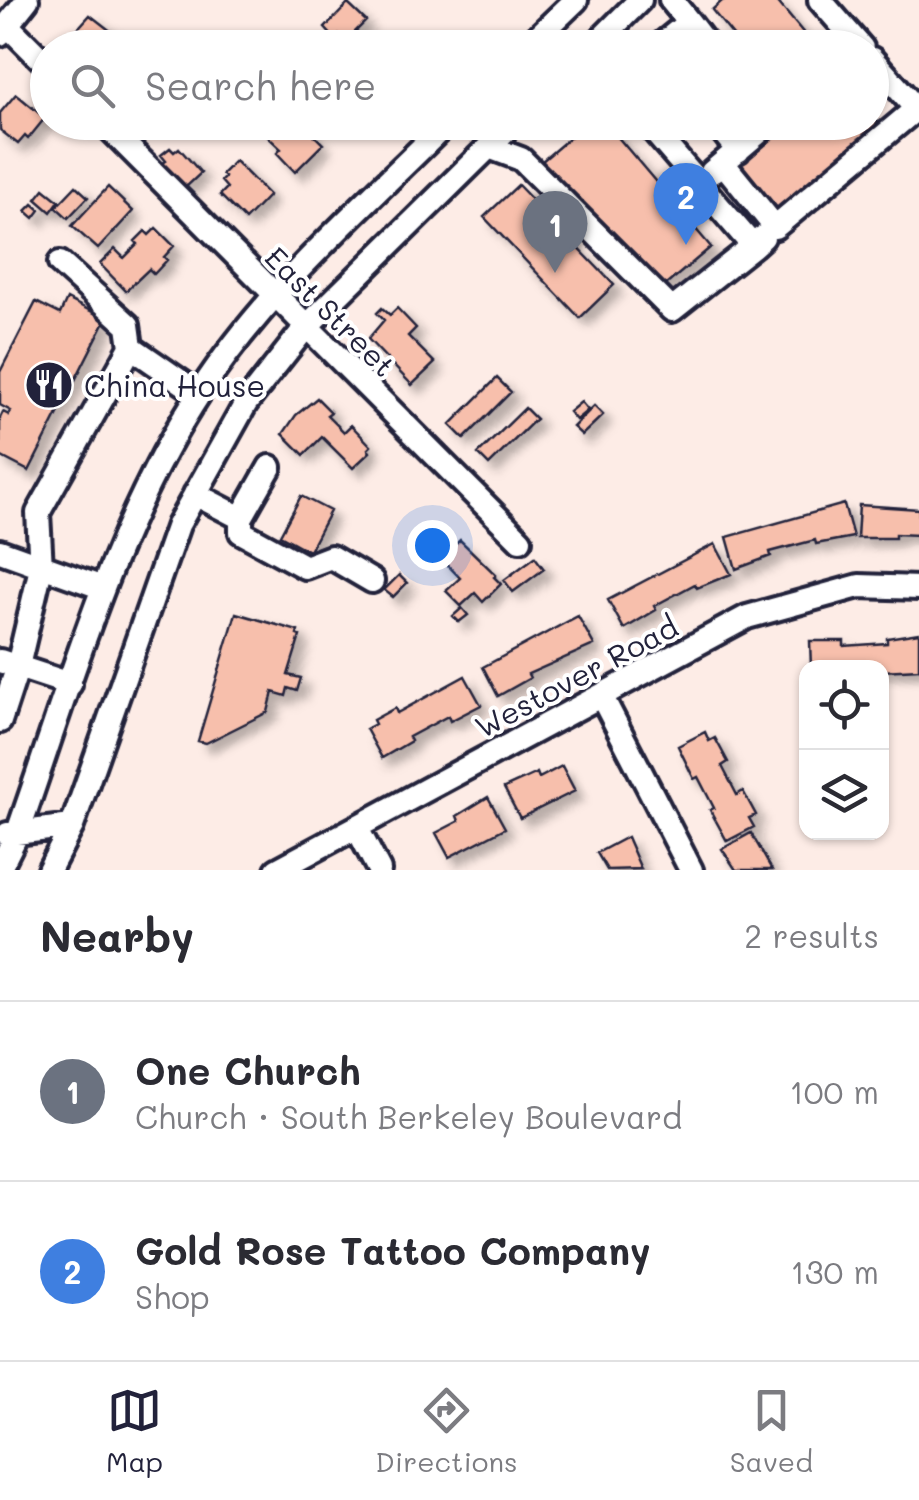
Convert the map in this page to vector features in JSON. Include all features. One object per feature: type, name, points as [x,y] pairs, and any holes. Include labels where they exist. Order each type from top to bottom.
[{"type":"street","points":[[27,0],[4,30],[30,51]]},
{"type":"street","points":[[545,30],[576,0]]},
{"type":"street","points":[[610,30],[640,0]]},
{"type":"street","points":[[672,0],[695,30]]},
{"type":"street","points":[[820,0],[846,30]]},
{"type":"street","points":[[679,30],[689,22]]},
{"type":"street","points":[[889,78],[917,110],[889,133]]},
{"type":"street","name":"East Street","points":[[120,140],[520,540]]},
{"type":"street","points":[[0,868],[9,834],[70,684],[124,532],[199,394],[273,296],[430,140]]},
{"type":"street","points":[[49,870],[72,826],[178,526],[246,403],[305,328],[495,140]]},
{"type":"street","points":[[661,140],[752,246]]},
{"type":"street","points":[[723,140],[775,227]]},
{"type":"street","points":[[698,184],[750,140]]},
{"type":"street","points":[[489,146],[520,160],[672,310],[881,140]]},
{"type":"street","points":[[0,721],[9,664],[41,568],[38,513],[131,347],[128,326],[60,264]]},
{"type":"street","points":[[131,347],[199,394]]},
{"type":"street","points":[[270,467],[241,518],[242,532],[306,566],[330,557],[372,581]]},
{"type":"street","points":[[196,494],[241,518]]},
{"type":"street","points":[[0,551],[103,588]]},
{"type":"street","name":"Westover Road","points":[[277,870],[746,617],[859,586],[919,588]]},
{"type":"street","points":[[9,664],[70,684]]},
{"type":"street","points":[[602,698],[691,870]]},
{"type":"street","points":[[9,834],[72,826]]},
{"type":"street","points":[[356,828],[378,870]]},
{"type":"building","points":[[723,0],[776,0],[801,30],[728,30],[712,10]]},
{"type":"building","points":[[348,4],[366,21],[357,30],[325,28]]},
{"type":"building","points":[[90,15],[109,30],[76,30]]},
{"type":"building","points":[[16,94],[30,106],[28,139],[25,136],[18,144],[0,130],[0,113]]},
{"type":"building","points":[[271,140],[319,140],[323,144],[295,172],[277,153],[281,149]]},
{"type":"building","points":[[567,140],[620,140],[711,247],[660,290],[583,213],[541,162]]},
{"type":"building","points":[[765,140],[862,140],[773,213],[734,166]]},
{"type":"building","points":[[170,148],[174,152],[179,148],[201,173],[185,188],[163,163],[166,161],[161,155]]},
{"type":"building","points":[[235,161],[269,195],[245,220],[220,195],[227,188],[221,181],[225,177],[222,174]]},
{"type":"building","points":[[518,185],[614,285],[580,318],[484,217]]},
{"type":"building","points":[[76,186],[88,197],[68,218],[56,207]]},
{"type":"building","points":[[108,187],[133,211],[98,249],[72,226]]},
{"type":"building","points":[[44,189],[59,201],[51,212],[36,199]]},
{"type":"building","points":[[33,204],[40,210],[34,218],[26,211]]},
{"type":"building","points":[[156,228],[174,246],[154,274],[149,269],[126,291],[100,264],[115,249],[124,258],[145,231],[149,235]]},
{"type":"building","points":[[67,299],[106,319],[29,471],[0,456],[0,418],[3,412],[9,415],[11,411],[0,405],[0,372],[36,302],[60,314]]},
{"type":"building","points":[[382,308],[390,315],[397,308],[416,328],[408,336],[435,363],[412,385],[368,339],[384,320],[377,313]]},
{"type":"building","points":[[497,378],[511,392],[464,439],[450,425]]},
{"type":"building","points":[[317,398],[344,432],[351,425],[371,446],[370,452],[353,468],[322,437],[304,455],[283,434],[296,415]]},
{"type":"building","points":[[581,402],[588,410],[576,420],[569,412]]},
{"type":"building","points":[[594,406],[603,415],[582,435],[573,427]]},
{"type":"building","points":[[525,408],[536,419],[489,465],[478,454]]},
{"type":"building","points":[[301,496],[330,511],[309,551],[280,535]]},
{"type":"building","points":[[844,504],[853,537],[816,544],[815,540],[770,552],[771,556],[736,569],[727,537]]},
{"type":"building","points":[[859,505],[919,509],[919,535],[857,538]]},
{"type":"building","points":[[460,540],[501,584],[483,602],[475,593],[461,606],[446,591],[460,578],[441,558]]},
{"type":"building","points":[[715,544],[731,574],[697,588],[695,584],[654,606],[656,610],[624,629],[608,600]]},
{"type":"building","points":[[535,557],[544,569],[513,592],[504,580]]},
{"type":"building","points":[[399,575],[407,583],[393,597],[384,590]]},
{"type":"building","points":[[462,608],[468,615],[459,622],[453,616]]},
{"type":"building","points":[[236,613],[298,631],[300,636],[288,675],[301,678],[297,691],[288,688],[286,696],[273,692],[268,712],[206,743],[198,741]]},
{"type":"building","points":[[578,616],[594,645],[528,674],[530,678],[498,696],[483,667]]},
{"type":"building","points":[[919,633],[919,669],[889,671],[889,660],[811,660],[810,641],[844,641],[844,646],[887,643],[887,638]]},
{"type":"building","points":[[465,676],[481,705],[450,721],[448,716],[409,737],[411,741],[382,758],[366,729],[375,724],[373,720],[395,708],[397,713]]},
{"type":"building","points":[[705,732],[709,741],[715,738],[728,762],[722,766],[737,795],[743,791],[756,815],[749,818],[754,827],[727,841],[710,810],[714,808],[678,746]]},
{"type":"building","points":[[562,766],[575,791],[520,818],[504,788],[537,773],[539,778]]},
{"type":"building","points":[[488,797],[505,828],[449,857],[436,833],[459,821],[457,816]]},
{"type":"building","points":[[751,833],[772,870],[736,870],[722,849]]},
{"type":"building","points":[[627,837],[641,869],[607,870],[597,853]]},
{"type":"place","name":"Gold Rose Tattoo Company","points":[[686,245]]},
{"type":"place","name":"One Church","points":[[555,273]]},
{"type":"place","name":"China House","points":[[49,385]]}]
